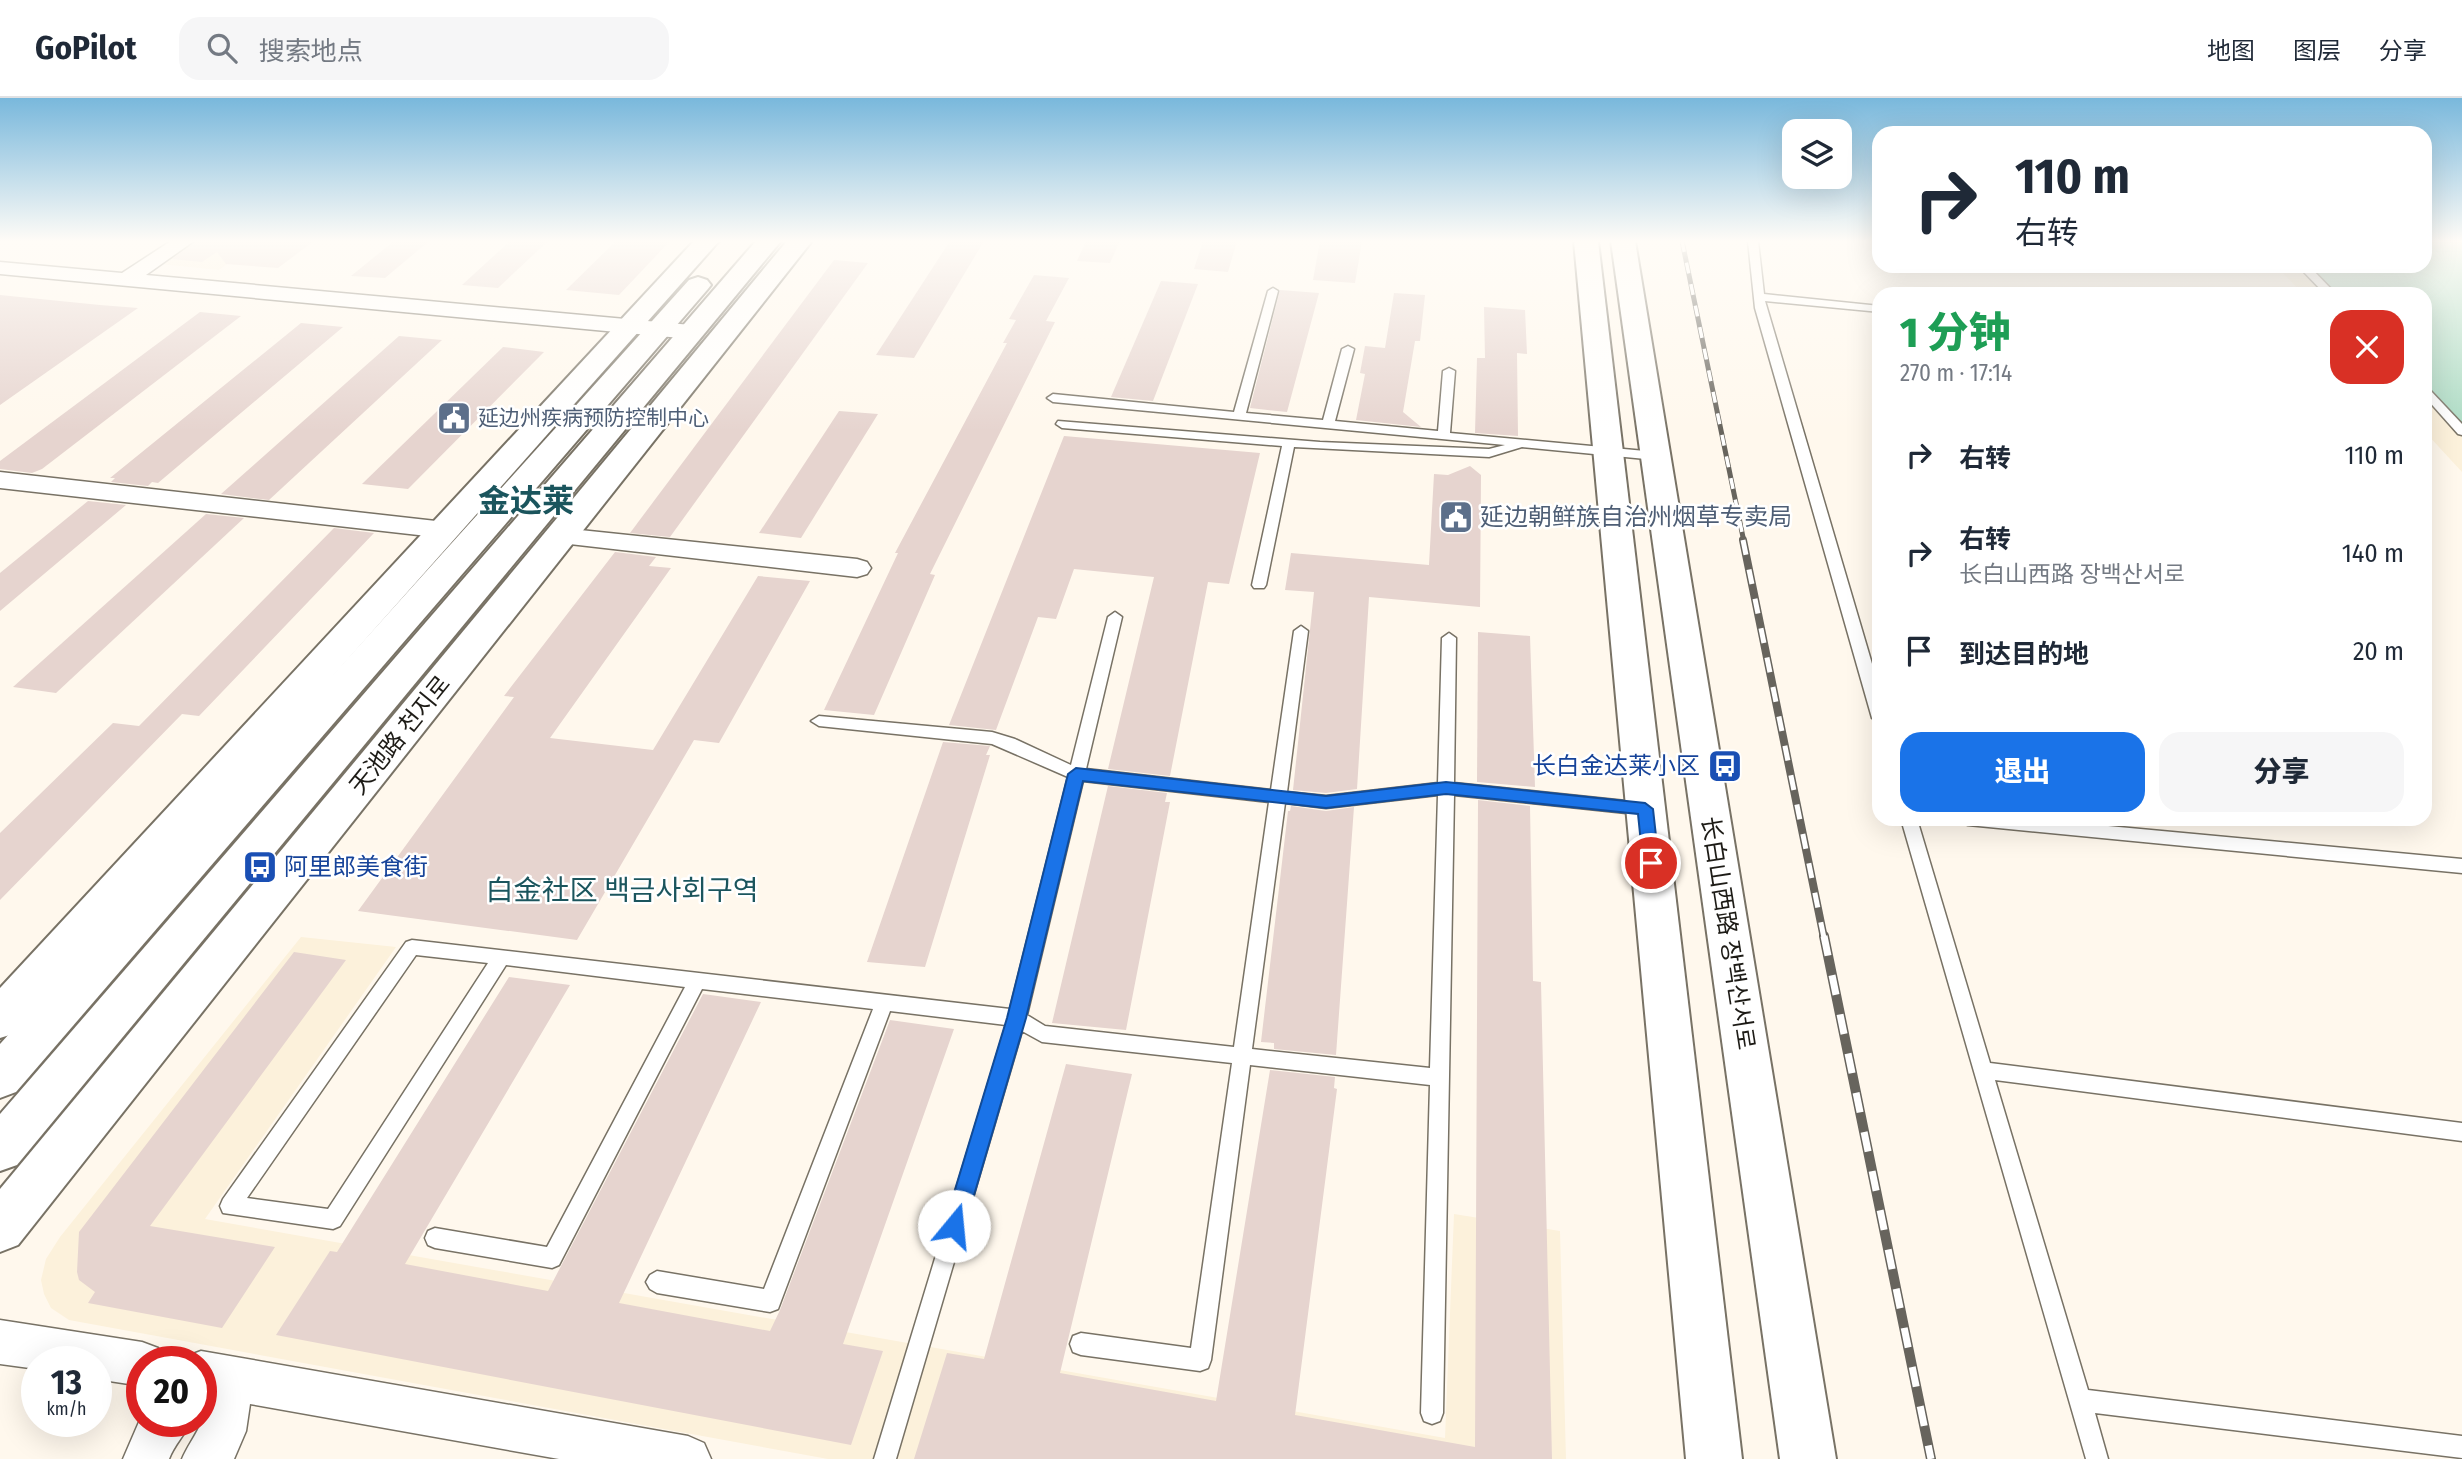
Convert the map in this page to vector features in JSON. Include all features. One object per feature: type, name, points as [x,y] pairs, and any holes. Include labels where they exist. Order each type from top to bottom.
[{"type":"main road","name":"天池路 천지로","points":[[0,1149],[660,330],[673,305]]},
{"type":"main road","name":"天池路 천지로","points":[[0,1077],[682,305]]},
{"type":"main road","name":"天池路 천지로","points":[[0,1019],[15,984],[445,530],[660,330],[691,305]]},
{"type":"main road","name":"天池路 천지로","points":[[0,1228],[749,305]]},
{"type":"main road","points":[[1593,305],[1714,1459]]},
{"type":"main road","name":"长白山西路 장백산서로","points":[[1633,305],[1808,1459]]},
{"type":"street","points":[[399,305],[660,330]]},
{"type":"street","points":[[0,480],[445,530]]},
{"type":"street","points":[[561,537],[857,568]]},
{"type":"street","points":[[0,1342],[126,1362]]},
{"type":"street","points":[[217,1382],[688,1459]]},
{"type":"street","points":[[205,1459],[216,1449],[229,1412],[217,1392]]},
{"type":"street","points":[[146,1459],[154,1437]]},
{"type":"lane","points":[[1239,416],[1269,305]]},
{"type":"lane","points":[[1760,305],[1872,691]]},
{"type":"lane","points":[[1835,305],[1872,308]]},
{"type":"lane","points":[[1328,425],[1348,349]]},
{"type":"lane","points":[[1444,435],[1449,371]]},
{"type":"lane","points":[[1053,398],[1656,456]]},
{"type":"lane","points":[[2432,398],[2462,430]]},
{"type":"lane","points":[[1062,424],[1289,443],[1489,453],[1525,443]]},
{"type":"lane","points":[[1259,585],[1289,443]]},
{"type":"lane","points":[[885,1459],[1017,1018],[1115,617]]},
{"type":"lane","points":[[1081,1344],[1200,1360],[1301,631]]},
{"type":"lane","points":[[1432,1413],[1449,638]]},
{"type":"lane","points":[[819,721],[992,738],[1010,743],[1076,774],[1278,797],[1326,802],[1347,801],[1446,788],[1645,809]]},
{"type":"lane","points":[[1911,826],[2097,1459]]},
{"type":"lane","points":[[2042,826],[2462,866]]},
{"type":"lane","points":[[501,958],[333,1219],[230,1206],[412,947],[1017,1018],[1042,1034],[1440,1077]]},
{"type":"lane","points":[[435,1238],[552,1258],[697,981]]},
{"type":"lane","points":[[657,1282],[770,1301],[884,1003]]},
{"type":"lane","points":[[1983,1070],[2462,1132]]},
{"type":"lane","points":[[2080,1400],[2462,1447]]},
{"type":"shaded area","points":[[2432,305],[2462,305],[2462,472],[2432,440]]},
{"type":"shaded area","points":[[301,937],[396,947],[205,1219],[1445,1438],[1454,1214],[1560,1231],[1566,1459],[828,1459],[69,1320],[51,1308],[41,1280],[46,1259],[60,1237]]},
{"type":"green space","points":[[2432,305],[2462,305],[2462,425],[2432,394]]},
{"type":"building","points":[[0,305],[95,305],[138,308],[0,405]]},
{"type":"building","points":[[801,305],[838,305],[670,537],[630,533]]},
{"type":"building","points":[[909,305],[946,305],[914,358],[876,355]]},
{"type":"building","points":[[1017,305],[1055,305],[1046,321],[1055,322],[930,574],[935,575],[874,715],[824,710],[898,553],[895,553],[1007,343],[1003,343],[1016,320],[1009,319]]},
{"type":"building","points":[[1151,305],[1190,305],[1153,401],[1111,397]]},
{"type":"building","points":[[1276,305],[1316,305],[1287,412],[1250,408]]},
{"type":"building","points":[[1392,305],[1424,305],[1420,341],[1415,341],[1403,412],[1421,427],[1356,420],[1365,374],[1360,373],[1365,346],[1385,348]]},
{"type":"building","points":[[1484,307],[1525,310],[1527,354],[1517,353],[1518,436],[1475,433],[1477,358],[1485,358]]},
{"type":"building","points":[[200,312],[241,316],[42,469],[32,473],[0,469],[0,461]]},
{"type":"building","points":[[301,323],[343,327],[158,483],[152,482],[148,486],[111,482],[115,478],[110,478]]},
{"type":"building","points":[[399,336],[442,340],[269,500],[221,494]]},
{"type":"building","name":"延边州疾病预防控制中心","points":[[503,347],[544,352],[408,489],[362,484]]},
{"type":"building","points":[[839,411],[878,414],[801,538],[759,533]]},
{"type":"building","points":[[1064,436],[1260,453],[1229,584],[1208,582],[1170,776],[1108,769],[1154,577],[1074,569],[1056,619],[1038,617],[996,730],[949,725]]},
{"type":"building","points":[[1470,466],[1481,475],[1480,607],[1369,597],[1357,789],[1326,793],[1293,790],[1314,592],[1285,590],[1291,553],[1429,565],[1434,474],[1448,475]]},
{"type":"building","points":[[88,501],[126,505],[0,611],[0,573]]},
{"type":"building","points":[[206,514],[244,518],[56,693],[13,687]]},
{"type":"building","points":[[334,528],[374,533],[199,716],[182,714],[0,900],[0,833],[113,723],[139,726]]},
{"type":"building","points":[[615,552],[656,557],[649,566],[671,568],[550,738],[653,750],[758,576],[810,581],[719,743],[694,740],[577,940],[358,911],[514,697],[504,696]]},
{"type":"building","points":[[1478,632],[1530,636],[1535,787],[1477,782]]},
{"type":"building","points":[[943,742],[990,746],[986,755],[990,755],[925,967],[867,962]]},
{"type":"building","points":[[1108,786],[1167,793],[1165,802],[1170,802],[1126,1030],[1052,1023]]},
{"type":"building","points":[[1478,800],[1530,806],[1533,981],[1541,982],[1552,1459],[914,1459],[947,1353],[984,1359],[1066,1064],[1132,1074],[1060,1373],[1216,1401],[1270,1070],[1335,1077],[1334,1088],[1337,1089],[1295,1415],[1475,1447]]},
{"type":"building","points":[[1291,806],[1326,811],[1354,807],[1336,1055],[1274,1049],[1274,1043],[1261,1042],[1288,811]]},
{"type":"building","points":[[294,952],[346,960],[150,1226],[275,1247],[222,1328],[88,1303],[95,1292],[79,1280],[79,1232]]},
{"type":"building","points":[[509,977],[570,985],[405,1264],[548,1291],[703,994],[761,1002],[619,1303],[770,1331],[890,1020],[954,1029],[843,1344],[883,1351],[851,1445],[276,1335],[330,1251],[337,1252]]},
{"type":"railway","points":[[1695,305],[1744,542]]},
{"type":"railway","points":[[1743,540],[1824,938]]},
{"type":"railway","points":[[1824,936],[1931,1459]]},
{"type":"place","name":"延边州疾病预防控制中心","points":[[454,418]]},
{"type":"place","name":"延边朝鲜族自治州烟草专卖局","points":[[1456,517]]},
{"type":"place","name":"长白金达莱小区","points":[[1725,766]]},
{"type":"place","name":"阿里郎美食街","points":[[260,867]]},
{"type":"district","name":"金达莱","points":[[526,501]]},
{"type":"district","name":"白金社区 백금사회구역","points":[[622,890]]},
{"type":"route","points":[[954,1226],[1017,1018],[1076,774],[1326,802],[1370,799],[1446,788],[1645,809],[1651,863]]}]
